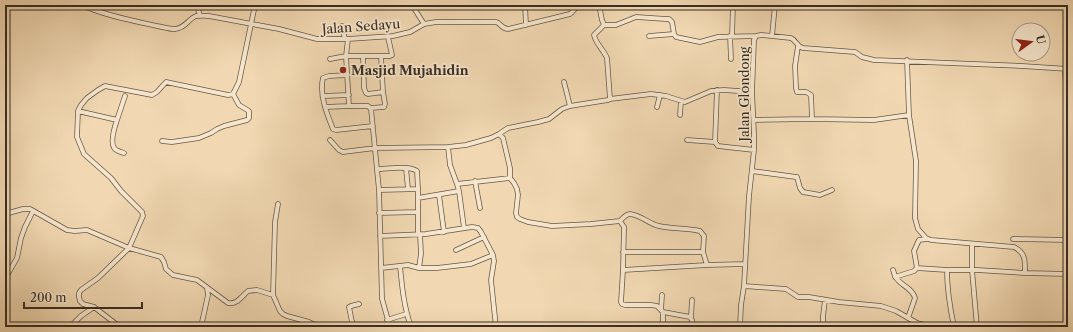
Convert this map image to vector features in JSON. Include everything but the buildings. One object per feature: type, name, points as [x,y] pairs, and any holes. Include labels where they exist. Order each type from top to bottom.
[{"type":"street","points":[[82,5],[111,15],[172,29],[177,29],[184,26],[195,17],[200,16],[197,5]]},
{"type":"street","points":[[233,94],[239,82],[255,5]]},
{"type":"street","points":[[412,5],[424,24]]},
{"type":"street","points":[[525,5],[526,25]]},
{"type":"street","name":"Jalan Sedayu","points":[[200,16],[209,16],[279,29],[316,39],[346,39],[388,36],[410,32],[424,24],[436,22],[496,22],[502,28],[508,29],[570,14],[577,7],[594,5],[599,6]]},
{"type":"street","points":[[731,58],[733,5]]},
{"type":"street","points":[[772,36],[775,5]]},
{"type":"street","points":[[599,6],[604,25]]},
{"type":"street","points":[[604,25],[616,25],[636,17],[668,19],[672,22],[676,37],[700,42],[716,37],[756,36]]},
{"type":"street","points":[[604,25],[594,35],[596,41],[607,58],[610,99]]},
{"type":"street","points":[[342,26],[346,39],[349,106]]},
{"type":"street","points":[[649,36],[674,34]]},
{"type":"street","name":"Jalan Glondong","points":[[740,326],[746,264],[749,196],[754,150],[752,92],[754,44],[756,36],[760,35],[791,38],[798,46],[803,48],[813,50],[855,52],[862,57],[874,60],[907,60],[1067,69]]},
{"type":"street","points":[[330,59],[346,56],[390,56],[392,55],[388,36]]},
{"type":"street","points":[[798,46],[795,66],[795,87],[797,92],[806,92],[811,95],[812,118]]},
{"type":"street","points":[[363,56],[365,91],[368,94],[383,92]]},
{"type":"street","points":[[325,108],[349,106],[368,106],[371,108],[384,107],[382,56]]},
{"type":"street","points":[[907,60],[909,115],[916,161],[916,224],[926,239]]},
{"type":"street","points":[[1067,69],[1068,119]]},
{"type":"street","points":[[348,75],[329,76],[323,78],[325,108],[334,130],[373,126]]},
{"type":"street","points":[[120,327],[94,307],[83,304],[80,297],[80,290],[98,278],[129,248],[143,216],[142,212],[121,191],[111,178],[84,154],[77,137],[78,111],[81,104],[98,90],[106,86],[152,95],[157,92],[166,82],[228,95],[233,94]]},
{"type":"street","points":[[564,82],[570,106]]},
{"type":"street","points":[[330,140],[341,151],[375,148],[448,147],[487,139],[508,128],[549,119],[562,109],[570,106],[651,94],[666,96],[685,102],[705,93],[717,90],[752,92]]},
{"type":"street","points":[[715,142],[717,90]]},
{"type":"street","points":[[162,141],[172,142],[199,138],[224,126],[247,120],[249,118],[249,111],[239,105],[233,94]]},
{"type":"street","points":[[323,96],[349,95]]},
{"type":"street","points":[[657,107],[660,95]]},
{"type":"street","points":[[124,153],[115,150],[113,146],[113,134],[125,96]]},
{"type":"street","points":[[680,115],[681,101]]},
{"type":"street","points":[[371,108],[379,190],[382,298],[390,327]]},
{"type":"street","points":[[78,111],[117,120]]},
{"type":"street","points":[[754,120],[812,118],[874,120],[909,115]]},
{"type":"street","points":[[499,134],[503,138],[510,168],[510,178],[517,189],[518,195],[516,213],[517,217],[520,219],[528,222],[552,226],[620,221],[626,215],[630,214],[659,226],[700,231],[704,236],[703,252],[707,265]]},
{"type":"street","points":[[1068,134],[1068,152]]},
{"type":"street","points":[[687,140],[715,142],[718,146],[754,150]]},
{"type":"street","points":[[448,147],[450,165],[459,191],[464,228]]},
{"type":"street","points":[[376,169],[406,168],[414,169],[416,171],[421,254],[419,268]]},
{"type":"street","points":[[406,168],[408,189]]},
{"type":"street","points":[[752,171],[796,177],[802,190],[806,193],[820,195],[832,190]]},
{"type":"street","points":[[457,184],[510,178]]},
{"type":"street","points":[[475,182],[480,208]]},
{"type":"street","points":[[379,190],[418,189]]},
{"type":"street","points":[[418,198],[459,191]]},
{"type":"street","points":[[439,195],[444,232]]},
{"type":"street","points":[[278,204],[275,222],[273,295],[280,311],[283,314],[309,322],[319,327]]},
{"type":"street","points":[[5,214],[23,209],[30,209],[68,230],[87,230],[129,248],[161,257],[166,269],[173,275],[197,280],[226,302],[231,304],[236,302],[248,290],[257,290],[273,295]]},
{"type":"street","points":[[5,279],[17,258],[21,238],[33,211]]},
{"type":"street","points":[[379,213],[418,212]]},
{"type":"street","points":[[620,221],[624,227],[622,304],[657,306],[662,311],[691,318]]},
{"type":"street","points":[[1068,222],[1066,226],[1068,236]]},
{"type":"street","points":[[380,236],[444,232],[472,227],[478,228],[493,255],[494,261],[491,280],[496,327]]},
{"type":"street","points":[[456,250],[484,237]]},
{"type":"street","points":[[917,268],[914,250],[920,240],[926,239],[1014,247],[1023,254],[1025,260],[1025,274]]},
{"type":"street","points":[[1013,239],[1068,240]]},
{"type":"street","points":[[972,244],[972,270],[977,327]]},
{"type":"street","points":[[623,252],[703,252]]},
{"type":"street","points":[[381,268],[408,265],[419,268],[437,268],[471,264],[493,255]]},
{"type":"street","points":[[623,270],[746,264]]},
{"type":"street","points":[[400,266],[406,314],[411,327]]},
{"type":"street","points":[[895,277],[914,271],[917,268],[977,270],[1025,274],[1068,274]]},
{"type":"street","points":[[893,270],[895,277],[910,290],[915,298],[908,318]]},
{"type":"street","points":[[947,270],[948,300],[954,327]]},
{"type":"street","points":[[744,286],[786,289],[798,297],[881,306],[896,311],[916,323],[931,327]]},
{"type":"street","points":[[201,327],[208,296],[207,287]]},
{"type":"street","points":[[662,295],[663,327]]},
{"type":"street","points":[[692,300],[692,327]]},
{"type":"street","points":[[823,327],[825,300]]},
{"type":"street","points":[[353,327],[349,307],[359,304]]},
{"type":"street","points":[[71,326],[81,316],[94,307]]},
{"type":"street","points":[[387,320],[406,314]]},
{"type":"street","points":[[740,326],[752,327]]},
{"type":"place","name":"Masjid Mujahidin","points":[[343,70]]}]
